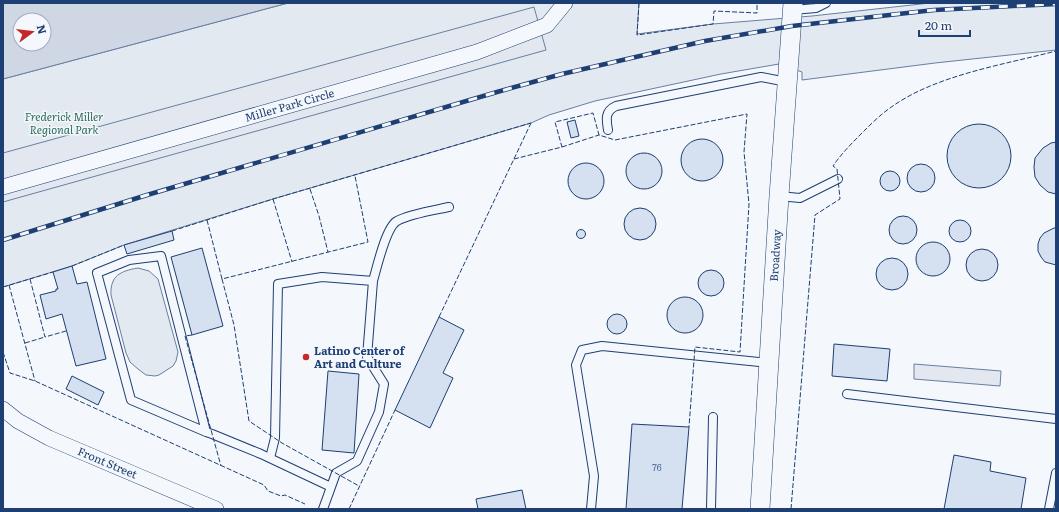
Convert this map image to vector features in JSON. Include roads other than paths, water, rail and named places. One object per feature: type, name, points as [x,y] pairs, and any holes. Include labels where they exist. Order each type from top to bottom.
[{"type":"street","name":"Miller Park Circle","points":[[3,187],[477,52],[547,25],[565,3]]},
{"type":"street","name":"Broadway","points":[[760,509],[779,196],[793,6]]},
{"type":"street","name":"Front Street","points":[[3,408],[18,421],[49,438],[216,509]]},
{"type":"lane","points":[[793,6],[816,8],[826,3]]},
{"type":"lane","points":[[608,130],[606,115],[608,111],[616,106],[761,77],[788,82]]},
{"type":"lane","points":[[779,196],[800,198],[838,179]]},
{"type":"lane","points":[[323,509],[336,473],[357,461],[379,412],[384,384],[367,357],[373,281],[389,230],[397,221],[418,213],[449,206]]},
{"type":"lane","points":[[206,432],[161,256],[129,260],[98,273],[131,400],[206,432],[270,458],[331,487]]},
{"type":"lane","points":[[270,458],[275,438],[278,284],[322,277],[373,281]]},
{"type":"lane","points":[[591,509],[594,476],[576,365],[582,350],[602,346],[770,363]]},
{"type":"lane","points":[[847,394],[1056,418]]},
{"type":"lane","points":[[711,509],[713,416]]},
{"type":"lane","points":[[1049,509],[1056,473]]},
{"type":"railway","points":[[3,240],[147,195],[497,92],[562,74],[705,41],[792,26],[934,10],[1056,4]]},
{"type":"place","name":"Latino Center of Art and Culture","points":[[306,357]]},
{"type":"park label","name":"Frederick Miller Regional Park","points":[[64,123]]}]
